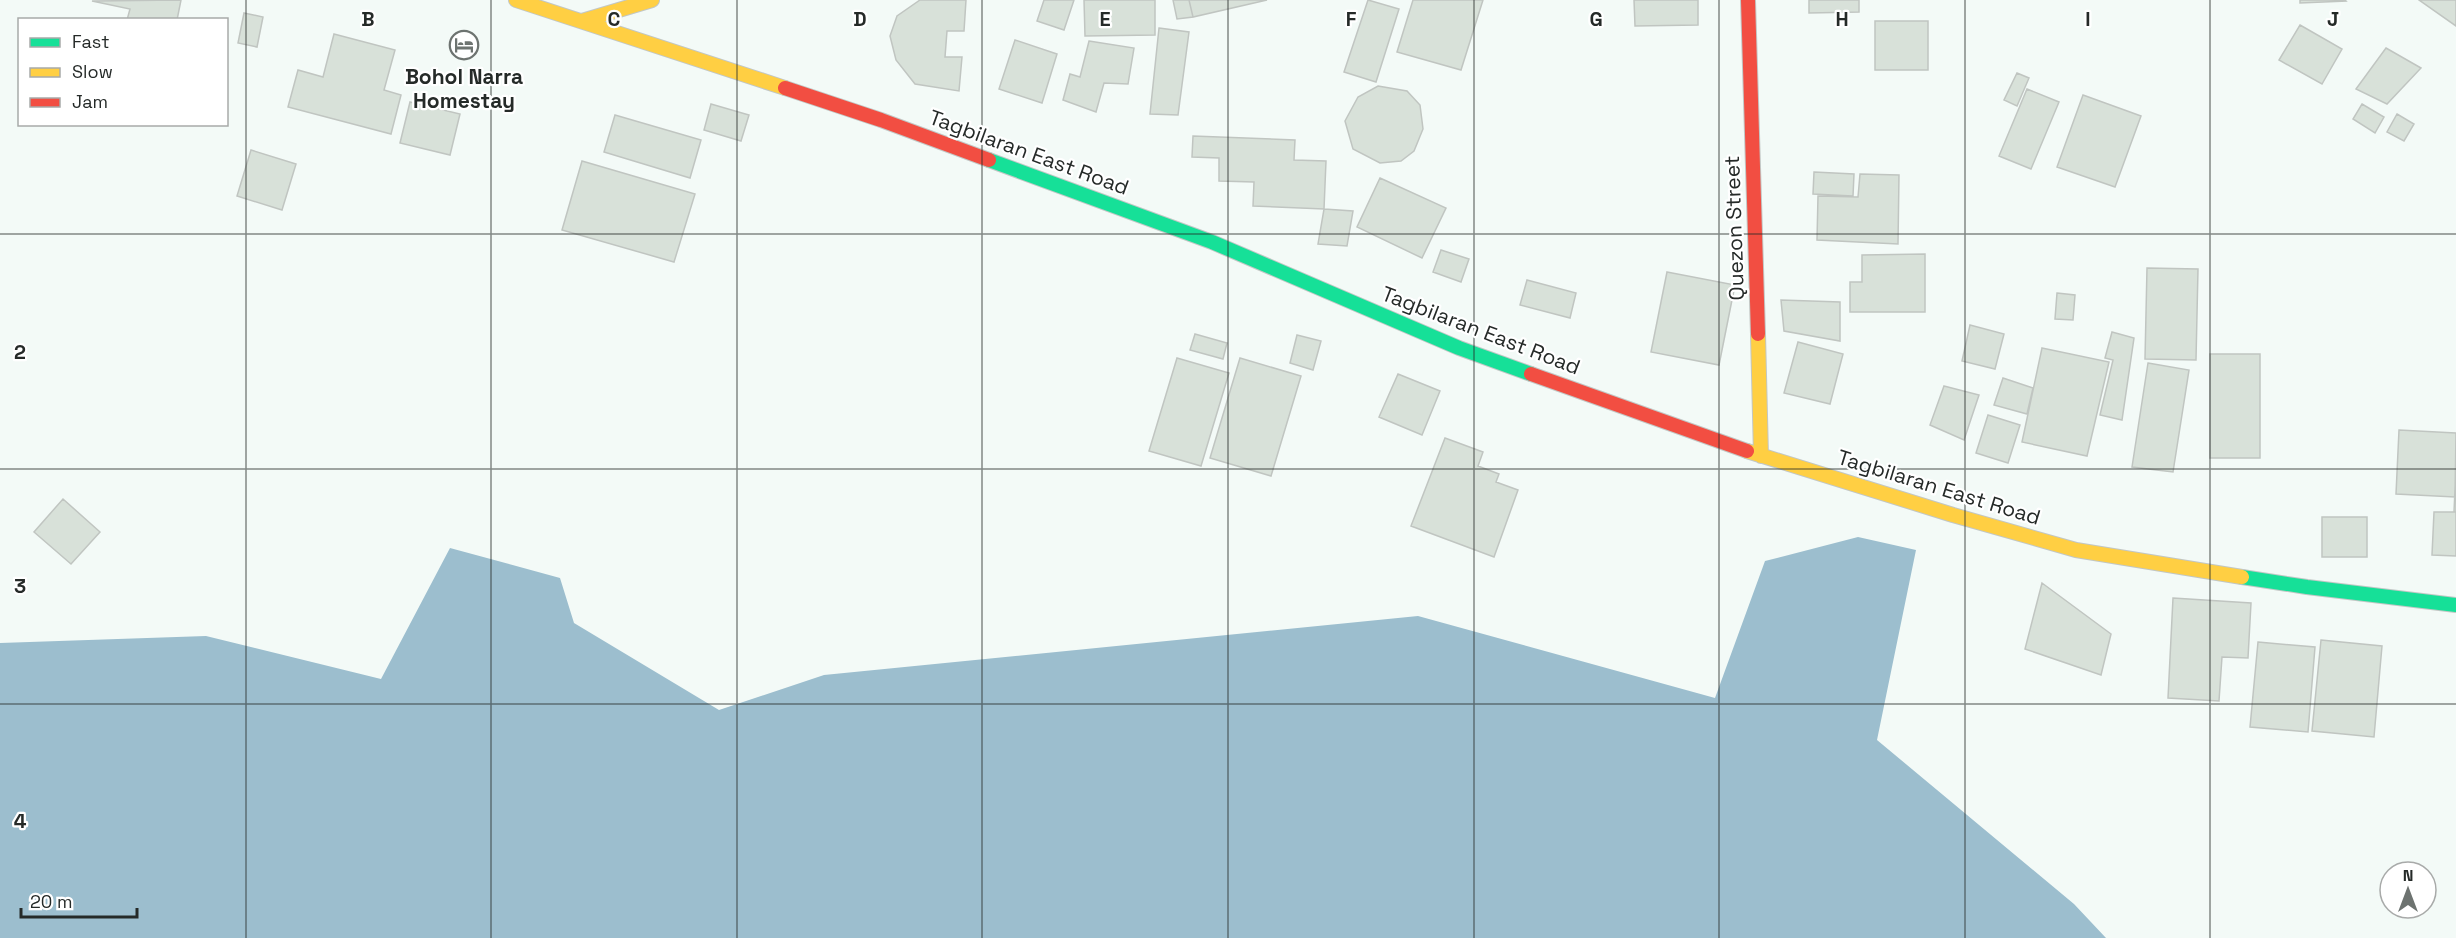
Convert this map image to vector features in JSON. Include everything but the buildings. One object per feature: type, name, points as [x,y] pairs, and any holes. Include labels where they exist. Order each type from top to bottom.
[{"type":"main road","name":"Tagbilaran East Road","points":[[516,0],[926,136],[1212,242],[1459,348],[1761,456],[2076,550],[2307,587],[2456,605]]},
{"type":"main road","points":[[582,21],[652,0]]},
{"type":"main road","name":"Quezon Street","points":[[1748,0],[1761,456]]},
{"type":"water","points":[[1858,537],[1916,550],[1877,740],[2074,904],[2106,938],[0,938],[0,643],[206,636],[381,679],[450,548],[560,578],[574,623],[719,710],[824,675],[1418,616],[1715,698],[1765,561]]},
{"type":"traffic: fast","points":[[989,160],[1212,242],[1459,348],[1531,374]]},
{"type":"traffic: fast","points":[[2242,577],[2456,605]]},
{"type":"traffic: slow","points":[[516,0],[785,88]]},
{"type":"traffic: slow","points":[[582,21],[652,0]]},
{"type":"traffic: slow","points":[[1758,334],[1761,456]]},
{"type":"traffic: slow","points":[[1747,451],[1953,515],[2076,550],[2242,577]]},
{"type":"traffic: jam","points":[[1748,0],[1758,334]]},
{"type":"traffic: jam","points":[[785,88],[989,160]]},
{"type":"traffic: jam","points":[[1531,374],[1747,451]]},
{"type":"place","name":"Bohol Narra Homestay","points":[[464,45]]}]
